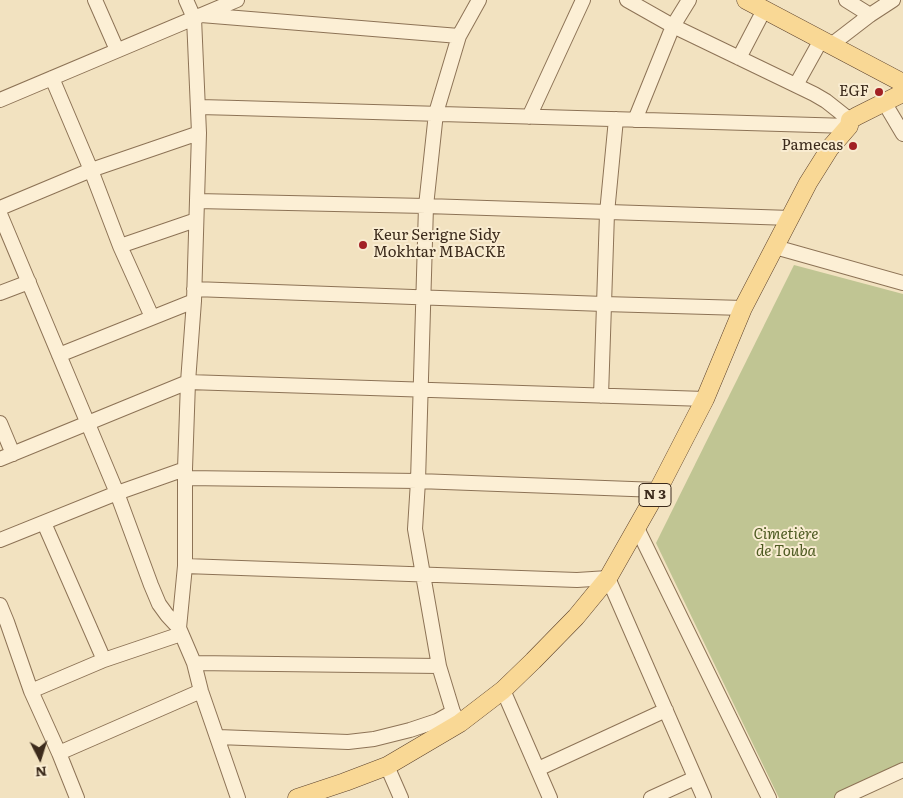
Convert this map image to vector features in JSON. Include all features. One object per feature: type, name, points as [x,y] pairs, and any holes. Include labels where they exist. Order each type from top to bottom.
[{"type":"main road","points":[[748,0],[903,83]]},
{"type":"main road","name":"N 3","points":[[297,798],[387,766],[457,717],[503,690],[576,617],[608,578],[658,490],[705,399],[744,308],[808,183],[830,148],[857,116],[903,93]]},
{"type":"street","points":[[96,0],[117,50]]},
{"type":"street","points":[[180,631],[185,566],[188,382],[194,295],[199,133],[197,17],[186,0]]},
{"type":"street","points":[[0,100],[237,0]]},
{"type":"street","points":[[218,737],[348,742],[374,739],[457,717],[439,666],[415,529],[426,206],[436,113],[459,36],[479,0]]},
{"type":"street","points":[[529,116],[583,0]]},
{"type":"street","points":[[627,0],[673,26],[826,101],[850,123]]},
{"type":"street","points":[[635,120],[673,26],[689,0]]},
{"type":"street","points":[[846,0],[870,15]]},
{"type":"street","points":[[796,85],[826,42],[893,0]]},
{"type":"street","points":[[739,58],[764,10]]},
{"type":"street","points":[[197,17],[459,36]]},
{"type":"street","points":[[52,78],[91,170],[120,246],[152,317]]},
{"type":"street","points":[[884,102],[903,134]]},
{"type":"street","points":[[199,107],[635,120],[850,123]]},
{"type":"street","points":[[601,396],[606,213],[616,119]]},
{"type":"street","points":[[0,208],[91,170],[199,133]]},
{"type":"street","points":[[197,201],[426,206],[791,218]]},
{"type":"street","points":[[0,214],[117,494],[156,597],[180,631],[194,663],[238,798]]},
{"type":"street","points":[[120,246],[196,220]]},
{"type":"street","points":[[776,247],[903,283]]},
{"type":"street","points":[[0,293],[29,282]]},
{"type":"street","points":[[59,355],[152,317],[194,295],[424,298],[744,308]]},
{"type":"street","points":[[0,423],[6,456],[188,382],[705,399]]},
{"type":"street","points":[[0,540],[117,494],[186,474],[658,490]]},
{"type":"street","points":[[44,523],[104,660]]},
{"type":"street","points":[[637,528],[768,798]]},
{"type":"street","points":[[185,566],[577,580],[608,578],[704,798]]},
{"type":"street","points":[[0,605],[4,623],[31,691],[77,798]]},
{"type":"street","points":[[31,691],[180,631]]},
{"type":"street","points":[[194,663],[439,666]]},
{"type":"street","points":[[59,753],[202,690]]},
{"type":"street","points":[[503,690],[550,798]]},
{"type":"street","points":[[538,769],[666,710]]},
{"type":"street","points":[[387,766],[401,798]]},
{"type":"street","points":[[844,798],[903,770]]},
{"type":"street","points":[[652,798],[695,778]]},
{"type":"green space","name":"Cimetière de Touba","points":[[794,265],[903,294],[903,768],[837,798],[779,798],[656,543]]},
{"type":"place","name":"EGF","points":[[879,92]]},
{"type":"place","name":"Pamecas","points":[[853,146]]},
{"type":"place","name":"Keur Serigne Sidy Mokhtar MBACKE","points":[[363,245]]}]
